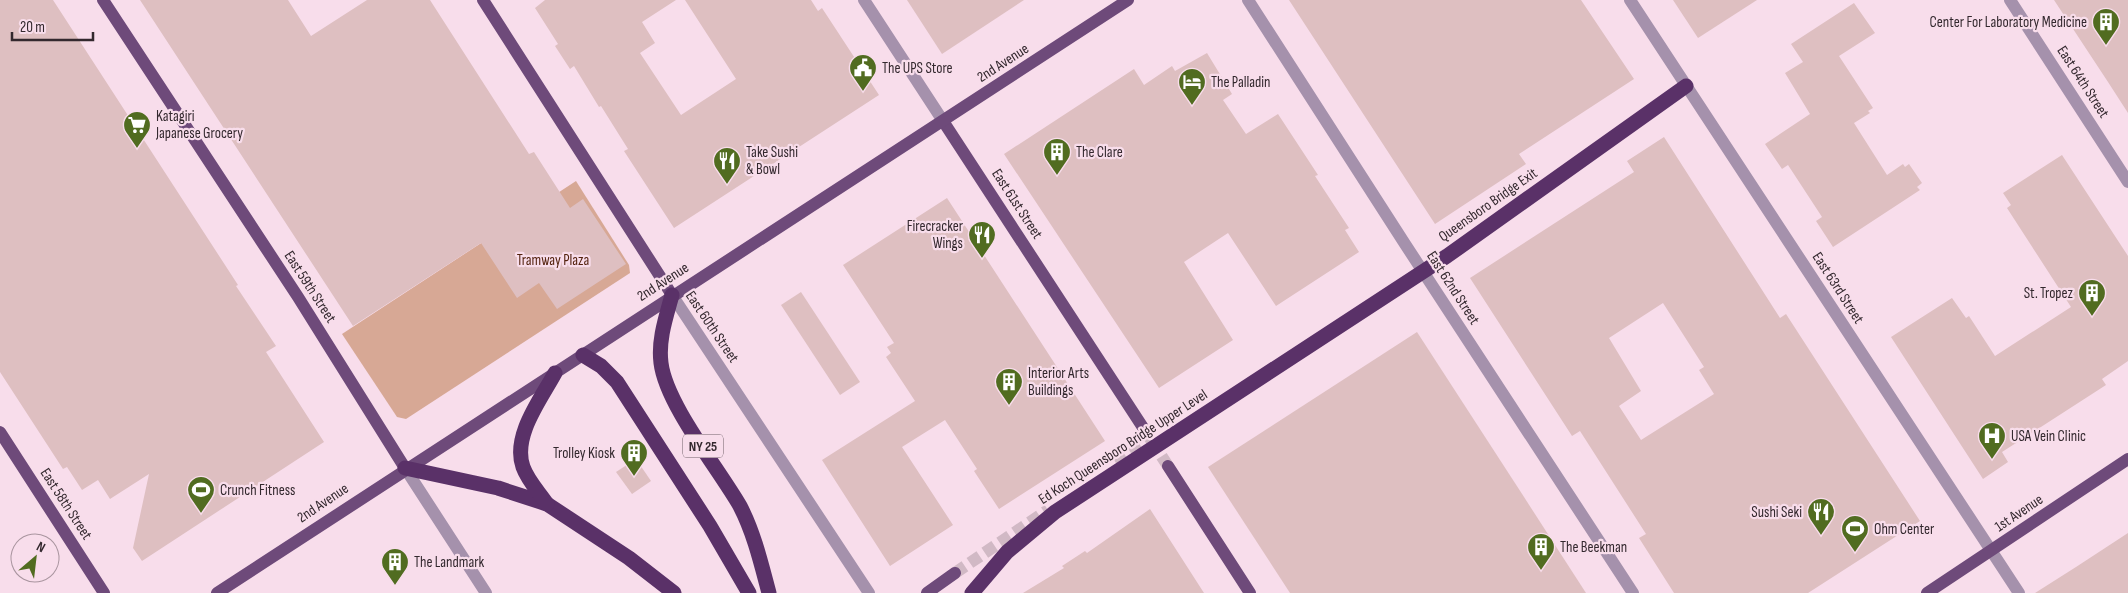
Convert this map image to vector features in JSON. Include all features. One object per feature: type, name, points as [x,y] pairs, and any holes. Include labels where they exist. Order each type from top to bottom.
[{"type":"highway","name":"Queensboro Bridge Exit","points":[[1307,348],[1422,272],[1686,86]]},
{"type":"highway","name":"NY 25","points":[[672,295],[661,347],[664,378],[675,401],[740,507],[756,545],[769,593]]},
{"type":"highway","name":"Ed Koch Queensboro Bridge Upper Level","points":[[972,593],[1007,552],[1055,512],[1307,348]]},
{"type":"highway","points":[[582,355],[601,366],[617,382],[710,526],[749,593]]},
{"type":"highway","points":[[547,504],[527,476],[523,467],[521,449],[526,429],[555,373]]},
{"type":"highway","points":[[405,468],[498,488],[547,504],[629,558],[674,593]]},
{"type":"main road","name":"East 59th Street","points":[[103,0],[298,298],[405,468]]},
{"type":"main road","name":"East 60th Street","points":[[483,0],[672,295]]},
{"type":"main road","name":"2nd Avenue","points":[[217,593],[405,468],[943,122],[1128,0]]},
{"type":"main road","name":"East 61st Street","points":[[943,122],[1142,426]]},
{"type":"main road","name":"East 58th Street","points":[[0,432],[104,593]]},
{"type":"main road","name":"1st Avenue","points":[[1928,593],[2128,459]]},
{"type":"main road","points":[[1168,466],[1250,593]]},
{"type":"main road","points":[[927,593],[955,574]]},
{"type":"street","name":"East 61st Street","points":[[864,0],[943,122]]},
{"type":"street","name":"East 62nd Street","points":[[1248,0],[1422,272],[1633,593]]},
{"type":"street","name":"East 63rd Street","points":[[1630,0],[2019,593]]},
{"type":"street","name":"East 64th Street","points":[[2010,0],[2128,182]]},
{"type":"street","name":"East 60th Street","points":[[672,295],[869,593]]},
{"type":"street","name":"East 59th Street","points":[[405,468],[486,593]]},
{"type":"green space","name":"Tramway Plaza","points":[[576,181],[629,265],[630,273],[406,419],[397,417],[342,334]]},
{"type":"building","points":[[0,0],[53,0],[276,346],[266,352],[324,442],[142,561],[133,548],[149,474],[110,499],[98,480],[82,490],[67,467],[63,469],[0,372]]},
{"type":"building","points":[[140,0],[288,0],[311,36],[367,0],[430,0],[529,154],[534,152],[570,208],[583,199],[626,264],[557,309],[539,283],[517,298],[481,243],[353,326]]},
{"type":"building","points":[[545,0],[676,0],[642,22],[655,43],[640,53],[681,115],[736,79],[685,0],[811,0],[818,11],[822,8],[879,95],[674,228],[624,151],[628,149],[601,106],[599,107],[574,66],[570,69],[555,46],[558,44],[535,8]]},
{"type":"building","points":[[907,0],[1024,0],[942,54]]},
{"type":"building","points":[[1289,0],[1581,0],[1634,79],[1519,154],[1526,164],[1435,224]]},
{"type":"building","points":[[1673,0],[1757,0],[1698,38]]},
{"type":"building","name":"Center For Laboratory Medicine","points":[[2054,0],[2128,0],[2128,113],[2108,82]]},
{"type":"building","points":[[1854,3],[1875,33],[1839,56],[1873,108],[1868,111],[1870,113],[1854,123],[1887,175],[1903,164],[1905,167],[1909,164],[1922,183],[1917,187],[1920,190],[1833,247],[1816,221],[1822,217],[1788,165],[1782,169],[1765,144],[1810,114],[1785,73],[1803,62],[1791,44]]},
{"type":"building","points":[[1207,53],[1232,94],[1223,100],[1246,134],[1278,114],[1318,175],[1315,176],[1349,228],[1345,230],[1359,252],[1276,306],[1228,233],[1184,262],[1233,340],[1159,388],[1004,154],[1134,69],[1144,85],[1172,66],[1175,71]]},
{"type":"building","points":[[1664,137],[1780,318],[1786,314],[1920,521],[1808,593],[1674,593],[1639,538],[1646,534],[1580,431],[1572,436],[1470,278],[1634,172],[1627,161]],"holes":[[[1663,303],[1704,367],[1699,370],[1714,394],[1641,440],[1619,406],[1641,391],[1609,338]]]},
{"type":"building","name":"St. Tropez","points":[[2062,155],[2128,256],[2128,361],[2102,379],[2106,385],[2002,452],[2008,462],[1983,479],[1891,337],[1952,298],[1966,318],[1969,316],[1995,356],[2071,307],[2007,208],[2011,205],[2003,193]]},
{"type":"building","points":[[947,198],[1105,441],[999,509],[974,471],[977,469],[945,420],[902,447],[953,525],[890,566],[822,460],[915,401],[886,357],[891,353],[887,347],[894,343],[843,265]]},
{"type":"building","points":[[801,292],[860,382],[840,395],[781,305]]},
{"type":"building","points":[[1417,332],[1586,593],[1290,593],[1208,467]]},
{"type":"building","name":"Trolley Kiosk","points":[[636,459],[651,481],[632,494],[616,472]]},
{"type":"building","points":[[1150,509],[1204,593],[1023,593],[1064,568],[1062,566],[1085,551],[1087,553]]},
{"type":"building","points":[[2128,533],[2128,593],[2035,593],[2076,567]]},
{"type":"tunnel","points":[[1142,426],[1168,466]]},
{"type":"tunnel","points":[[1116,463],[1151,440]]},
{"type":"tunnel","points":[[955,573],[1048,510]]},
{"type":"place","name":"Center For Laboratory Medicine","points":[[2106,46]]},
{"type":"place","name":"The UPS Store","points":[[863,92]]},
{"type":"place","name":"The Palladin","points":[[1192,106]]},
{"type":"place","name":"Katagiri Japanese Grocery","points":[[137,149]]},
{"type":"place","name":"The Clare","points":[[1057,176]]},
{"type":"place","name":"Take Sushi & Bowl","points":[[727,185]]},
{"type":"place","name":"Firecracker Wings","points":[[982,259]]},
{"type":"place","name":"St. Tropez","points":[[2092,317]]},
{"type":"place","name":"Interior Arts Buildings","points":[[1009,406]]},
{"type":"place","name":"USA Vein Clinic","points":[[1992,460]]},
{"type":"place","name":"Trolley Kiosk","points":[[634,477]]},
{"type":"place","name":"Crunch Fitness","points":[[201,514]]},
{"type":"place","name":"Sushi Seki","points":[[1821,536]]},
{"type":"place","name":"Ohm Center","points":[[1855,553]]},
{"type":"place","name":"The Beekman","points":[[1541,571]]},
{"type":"place","name":"The Landmark","points":[[395,586]]}]
